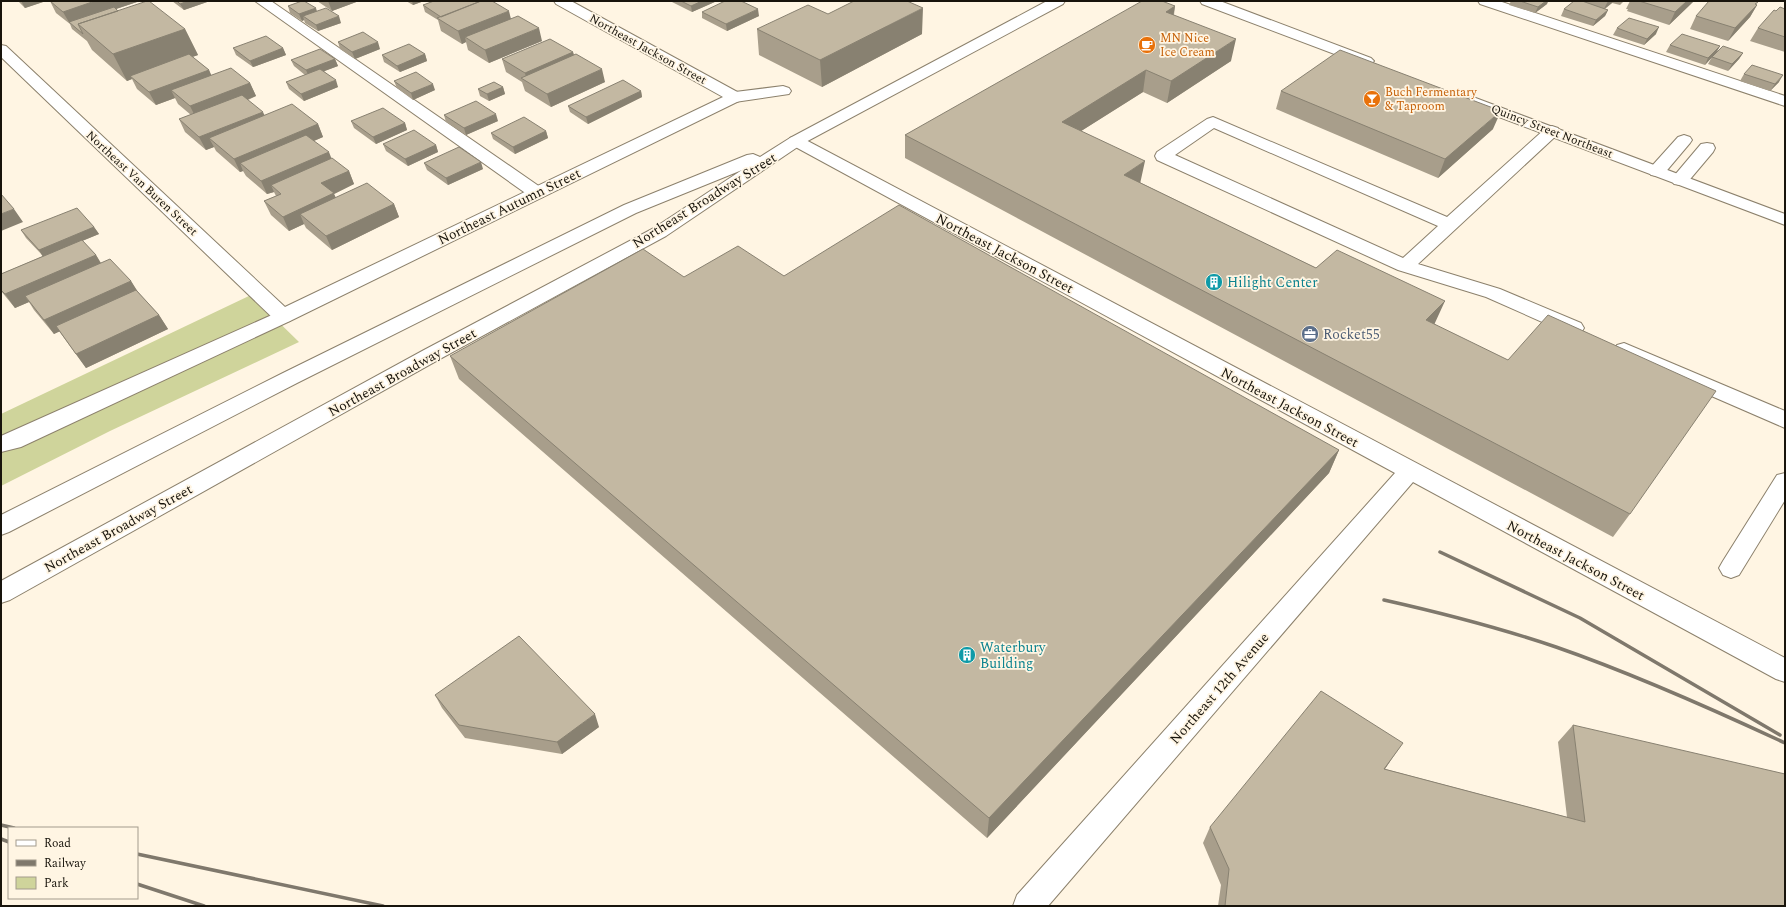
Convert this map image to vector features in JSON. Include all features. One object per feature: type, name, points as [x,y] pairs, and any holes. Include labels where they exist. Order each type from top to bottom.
[{"type":"street","points":[[262,1],[537,192]]},
{"type":"street","name":"Northeast Jackson Street","points":[[561,1],[734,97]]},
{"type":"street","name":"Northeast Broadway Street","points":[[1,593],[431,355],[660,232],[796,141],[1058,1]]},
{"type":"street","points":[[1207,1],[1382,67]]},
{"type":"street","points":[[1485,1],[1785,101]]},
{"type":"street","name":"Northeast Van Buren Street","points":[[1,49],[283,316]]},
{"type":"street","name":"Northeast Autumn Street","points":[[1,444],[13,441],[283,316],[734,97],[783,91]]},
{"type":"street","name":"Quincy Street Northeast","points":[[1456,95],[1785,220]]},
{"type":"street","points":[[1450,225],[1213,122],[1163,156],[1405,266],[1493,293],[1588,334]]},
{"type":"street","points":[[1405,266],[1552,131]]},
{"type":"street","points":[[1657,171],[1684,140]]},
{"type":"street","name":"Northeast Jackson Street","points":[[796,141],[1785,671]]},
{"type":"street","name":"Northeast Broadway Street","points":[[1,526],[392,327],[630,209],[796,141]]},
{"type":"street","points":[[1680,180],[1707,148]]},
{"type":"street","points":[[1610,344],[1785,420]]},
{"type":"street","name":"Northeast 12th Avenue","points":[[1028,906],[1410,471]]},
{"type":"street","points":[[1731,568],[1785,481]]},
{"type":"green space","points":[[251,295],[299,342],[110,431],[1,486],[1,414]]},
{"type":"building","points":[[50,1],[95,1],[63,12]]},
{"type":"building","points":[[147,1],[185,29],[113,54],[78,24]]},
{"type":"building","points":[[177,1],[188,1],[180,4]]},
{"type":"building","points":[[302,1],[316,8],[299,14],[288,6]]},
{"type":"building","points":[[434,1],[481,1],[441,17],[423,5]]},
{"type":"building","points":[[481,1],[492,1],[509,11],[458,31],[437,18]]},
{"type":"building","points":[[681,1],[702,1],[691,6]]},
{"type":"building","points":[[725,1],[741,1],[758,9],[726,24],[702,12]]},
{"type":"building","points":[[854,1],[907,1],[923,8],[820,60],[757,29],[808,5],[828,14]]},
{"type":"building","name":"Hilight Center","points":[[1142,1],[1162,1],[1175,6],[1166,12],[1236,39],[1171,81],[1146,70],[1062,122],[1145,161],[1124,175],[1316,268],[1337,250],[1445,301],[1426,320],[1508,360],[1548,315],[1716,391],[1630,514],[905,135]]},
{"type":"building","points":[[1520,1],[1546,1],[1538,7]]},
{"type":"building","points":[[1574,1],[1582,1],[1608,10],[1596,20],[1564,9]]},
{"type":"building","points":[[1639,1],[1687,1],[1675,12]]},
{"type":"building","points":[[1709,1],[1758,2],[1755,4],[1757,5],[1735,28],[1696,16]]},
{"type":"building","points":[[114,7],[118,11],[78,24],[83,34],[69,22]]},
{"type":"building","points":[[1780,7],[1785,9],[1785,37],[1758,28],[1774,10],[1776,11]]},
{"type":"building","points":[[326,8],[339,16],[316,25],[303,16]]},
{"type":"building","points":[[518,16],[539,28],[485,50],[465,37]]},
{"type":"building","points":[[1629,18],[1659,27],[1647,39],[1617,28]]},
{"type":"building","points":[[363,32],[378,42],[352,52],[338,42]]},
{"type":"building","points":[[1682,34],[1720,46],[1708,58],[1670,45]]},
{"type":"building","points":[[266,36],[283,48],[250,61],[233,48]]},
{"type":"building","points":[[550,39],[573,52],[525,73],[502,59]]},
{"type":"building","points":[[409,44],[425,54],[397,66],[382,55]]},
{"type":"building","points":[[1723,46],[1743,53],[1732,64],[1712,57]]},
{"type":"building","points":[[320,49],[335,59],[306,70],[291,60]]},
{"type":"building","points":[[1340,50],[1501,111],[1445,159],[1281,91]]},
{"type":"building","points":[[189,54],[209,70],[149,92],[130,76]]},
{"type":"building","points":[[576,54],[602,69],[547,94],[521,78]]},
{"type":"building","points":[[1752,65],[1783,75],[1775,84],[1744,74]]},
{"type":"building","points":[[231,68],[250,83],[190,106],[171,90]]},
{"type":"building","points":[[320,69],[336,80],[301,94],[286,82]]},
{"type":"building","points":[[416,72],[433,84],[411,93],[394,81]]},
{"type":"building","points":[[623,80],[641,91],[586,117],[568,106]]},
{"type":"building","points":[[494,82],[503,87],[487,94],[478,89]]},
{"type":"building","points":[[242,95],[263,112],[199,137],[179,119]]},
{"type":"building","points":[[476,101],[496,114],[464,128],[444,115]]},
{"type":"building","points":[[292,104],[318,124],[234,159],[209,138]]},
{"type":"building","points":[[383,108],[405,123],[373,137],[351,121]]},
{"type":"building","points":[[524,117],[546,131],[513,147],[491,133]]},
{"type":"building","points":[[414,130],[436,145],[405,159],[383,144]]},
{"type":"building","points":[[306,135],[329,152],[261,181],[240,163]]},
{"type":"building","points":[[459,147],[481,162],[446,178],[424,163]]},
{"type":"building","points":[[332,158],[349,171],[321,183],[334,193],[283,217],[264,201],[281,194],[271,185]]},
{"type":"building","points":[[367,183],[394,204],[326,236],[300,214]]},
{"type":"building","points":[[1,194],[14,209],[1,214]]},
{"type":"building","name":"Waterbury Building","points":[[899,205],[1339,450],[989,818],[450,356],[643,249],[684,277],[738,246],[784,276]]},
{"type":"building","points":[[77,208],[94,227],[39,250],[21,230]]},
{"type":"building","points":[[82,240],[96,255],[5,294],[1,290],[1,274]]},
{"type":"building","points":[[110,259],[131,281],[44,320],[25,296]]},
{"type":"building","points":[[136,290],[159,315],[76,354],[56,326]]},
{"type":"building","points":[[519,636],[595,714],[557,742],[459,725],[435,695]]},
{"type":"building","points":[[1321,691],[1403,743],[1384,769],[1585,822],[1573,725],[1785,774],[1785,906],[1225,906],[1229,869],[1210,827]]},
{"type":"railway","points":[[1440,552],[1580,618],[1780,735]]},
{"type":"railway","points":[[1384,600],[1514,633],[1585,657],[1672,692],[1785,743]]},
{"type":"railway","points":[[1,825],[10,827]]},
{"type":"railway","points":[[1,839],[8,842]]},
{"type":"railway","points":[[138,854],[383,906]]},
{"type":"railway","points":[[138,884],[204,906]]},
{"type":"place","name":"MN Nice Ice Cream","points":[[1147,45]]},
{"type":"place","name":"Buch Fermentary & Taproom","points":[[1372,99]]},
{"type":"place","name":"Hilight Center","points":[[1214,282]]},
{"type":"place","name":"Rocket55","points":[[1310,334]]},
{"type":"place","name":"Waterbury Building","points":[[967,655]]}]
